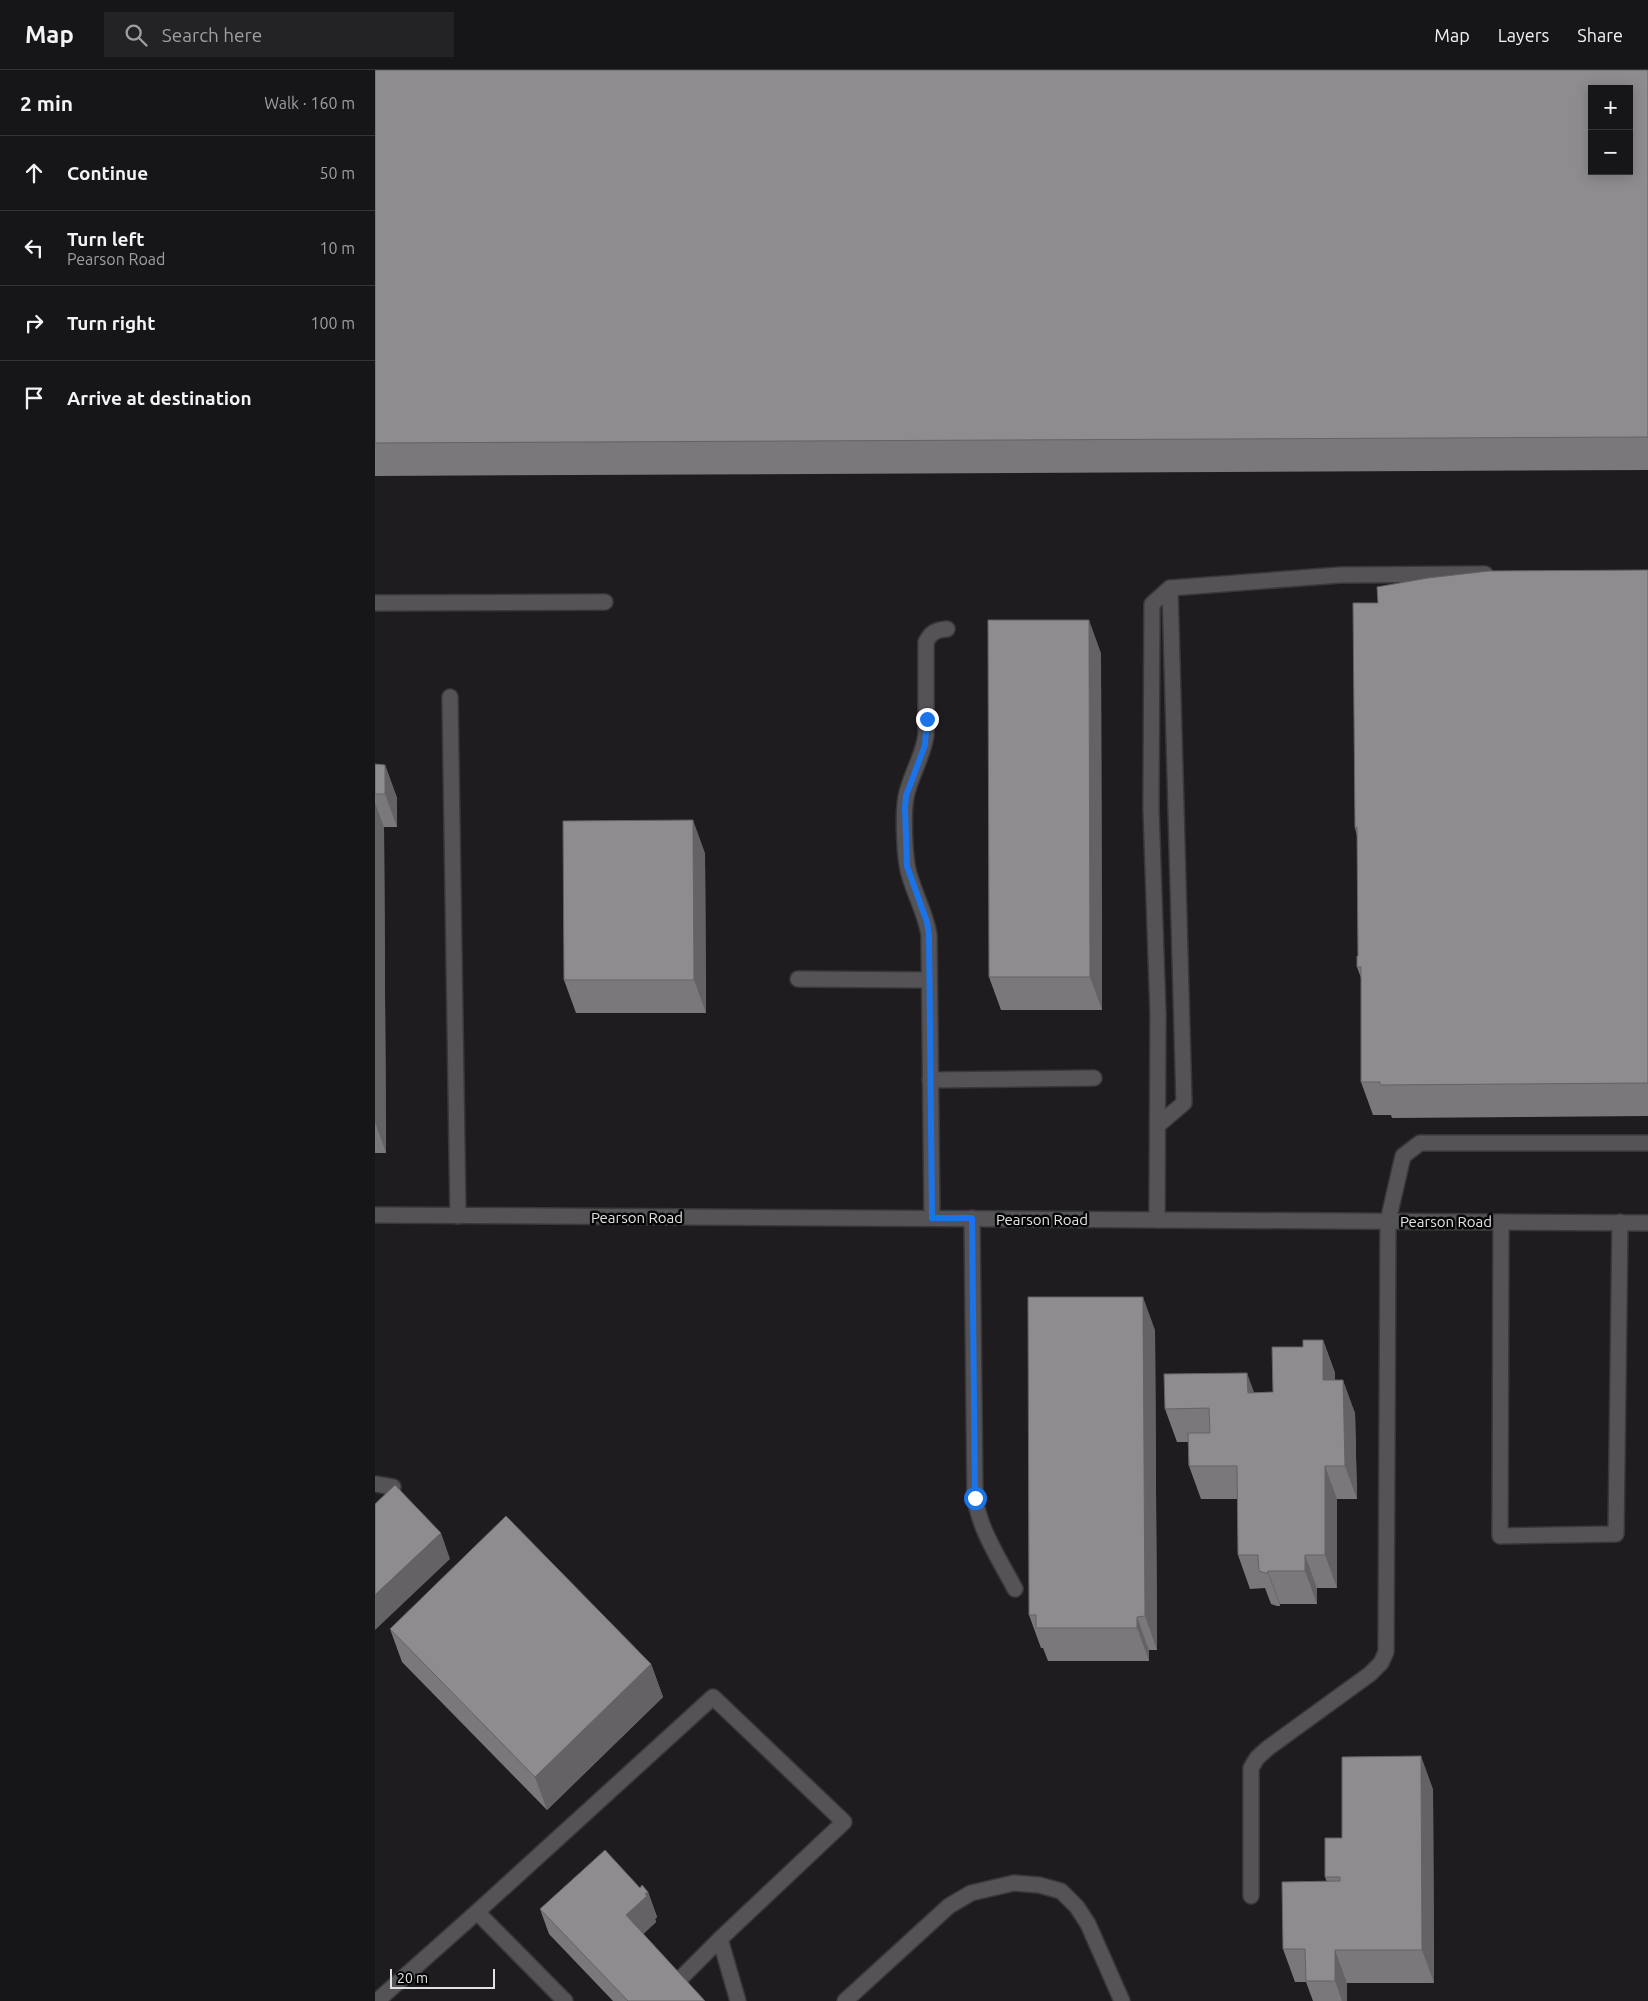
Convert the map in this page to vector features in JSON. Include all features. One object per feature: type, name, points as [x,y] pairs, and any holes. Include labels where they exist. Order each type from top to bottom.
[{"type":"street","points":[[1157,1220],[1159,1014],[1151,809],[1152,604],[1169,588],[1340,575],[1499,574]]},
{"type":"street","points":[[1157,1124],[1184,1103],[1169,588]]},
{"type":"street","points":[[375,603],[605,602]]},
{"type":"street","points":[[932,1218],[929,935],[927,922],[907,866],[905,808],[906,796],[925,745],[926,642],[929,634],[937,630],[947,629]]},
{"type":"street","points":[[450,697],[458,1216]]},
{"type":"street","points":[[798,979],[929,980]]},
{"type":"street","points":[[930,1080],[1094,1078]]},
{"type":"street","points":[[1251,1896],[1251,1768],[1257,1758],[1268,1748],[1370,1674],[1381,1663],[1385,1652],[1388,1221],[1403,1156],[1419,1143],[1648,1143]]},
{"type":"street","name":"Pearson Road","points":[[375,1216],[1648,1223]]},
{"type":"street","points":[[972,1218],[975,1498],[978,1516],[1015,1588]]},
{"type":"street","points":[[1501,1222],[1500,1536],[1616,1534],[1620,1222]]},
{"type":"street","points":[[375,1484],[393,1487]]},
{"type":"street","points":[[377,2001],[713,1696],[844,1822],[675,1984]]},
{"type":"street","points":[[845,2001],[949,1906],[971,1893],[1014,1883],[1039,1885],[1061,1892],[1077,1907],[1088,1924],[1122,2001]]},
{"type":"street","points":[[477,1912],[565,2001]]},
{"type":"street","points":[[720,1939],[738,2001]]},
{"type":"building","points":[[375,70],[1648,70],[1648,437],[375,443]]},
{"type":"building","points":[[1648,570],[1648,1083],[1380,1085],[1380,1082],[1361,1082],[1361,967],[1357,967],[1357,827],[1355,828],[1353,603],[1378,603],[1377,587],[1428,578],[1489,571]]},
{"type":"building","points":[[988,620],[1089,620],[1090,977],[989,977]]},
{"type":"building","points":[[375,764],[385,765],[385,794],[375,794]]},
{"type":"building","points":[[693,820],[694,980],[564,980],[563,821]]},
{"type":"building","points":[[1028,1297],[1143,1297],[1145,1616],[1137,1617],[1137,1628],[1036,1628],[1036,1615],[1029,1615]]},
{"type":"building","points":[[1303,1340],[1323,1340],[1323,1380],[1343,1380],[1345,1466],[1325,1466],[1325,1555],[1305,1555],[1305,1571],[1268,1571],[1268,1573],[1265,1573],[1259,1571],[1258,1555],[1238,1555],[1237,1466],[1189,1466],[1188,1433],[1210,1433],[1209,1408],[1165,1409],[1164,1374],[1247,1373],[1248,1393],[1273,1392],[1272,1347],[1303,1347]]},
{"type":"building","points":[[395,1485],[441,1533],[375,1595],[375,1504]]},
{"type":"building","points":[[506,1516],[651,1664],[535,1777],[390,1629]]},
{"type":"building","points":[[1421,1756],[1422,1950],[1335,1950],[1335,1981],[1306,1981],[1305,1949],[1283,1949],[1282,1882],[1340,1881],[1340,1877],[1325,1877],[1325,1838],[1342,1838],[1342,1757]]},
{"type":"building","points":[[605,1850],[640,1888],[642,1885],[648,1892],[645,1894],[647,1896],[626,1915],[705,2001],[628,2001],[540,1909]]},
{"type":"route","points":[[927,719],[925,745],[906,796],[907,866],[927,922],[929,935],[932,1218],[972,1218],[975,1498]]}]
